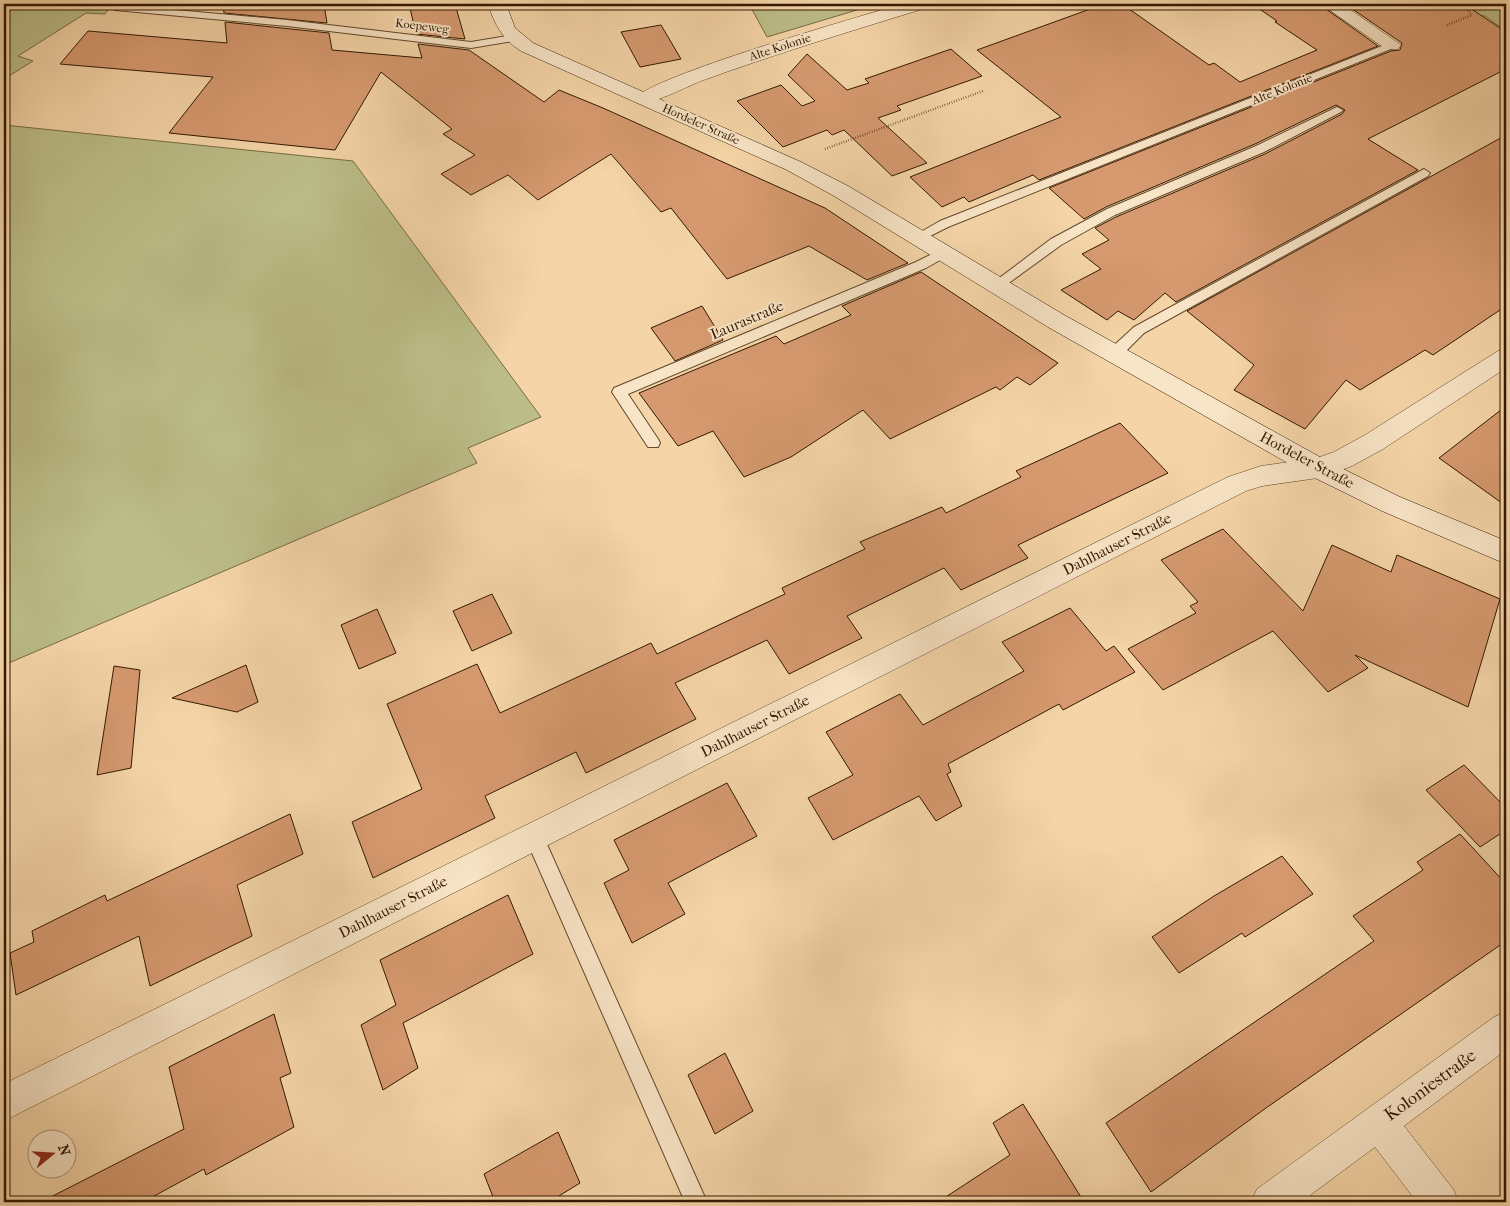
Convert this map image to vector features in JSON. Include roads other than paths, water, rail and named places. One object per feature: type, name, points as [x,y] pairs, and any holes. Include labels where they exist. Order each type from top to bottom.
[{"type":"street","points":[[497,4],[506,30],[512,38]]},
{"type":"street","name":"Alte Kolonie","points":[[644,99],[667,87],[772,49],[920,4]]},
{"type":"street","name":"Alte Kolonie","points":[[1330,4],[1392,45]]},
{"type":"street","name":"Hordeler Straße","points":[[512,38],[542,54],[794,166],[841,191],[1114,354],[1318,468],[1392,504],[1506,553]]},
{"type":"street","name":"Dahlhauser Straße","points":[[4,1103],[1237,484],[1261,476],[1318,468],[1374,442],[1506,357]]},
{"type":"street","name":"Koloniestraße","points":[[1270,1202],[1506,1029]]},
{"type":"street","name":"Koloniestraße","points":[[1379,1123],[1440,1202]]},
{"type":"lane","name":"Koepeweg","points":[[119,8],[381,33],[471,46],[512,38]]},
{"type":"lane","name":"Alte Kolonie","points":[[1102,161],[1392,45]]},
{"type":"lane","points":[[997,285],[1056,242],[1111,212],[1260,149],[1337,110]]},
{"type":"lane","points":[[918,237],[1102,161]]},
{"type":"lane","points":[[1114,354],[1139,330],[1424,173]]},
{"type":"lane","name":"Laurastraße","points":[[653,443],[618,392],[912,269],[944,252]]},
{"type":"lane","points":[[534,837],[696,1202]]}]
